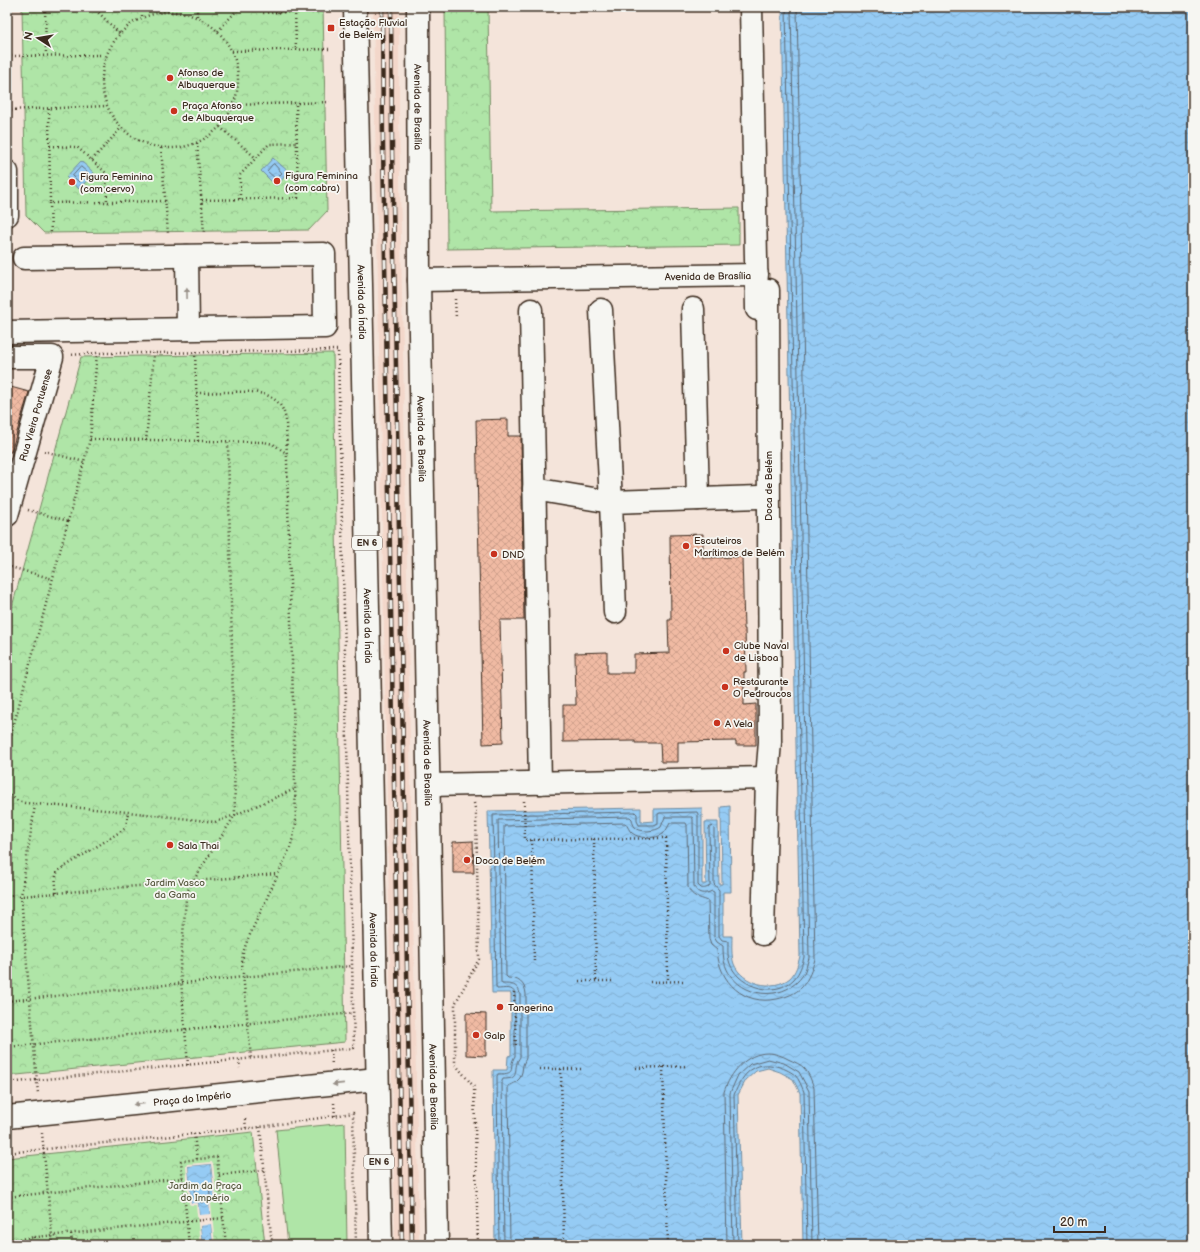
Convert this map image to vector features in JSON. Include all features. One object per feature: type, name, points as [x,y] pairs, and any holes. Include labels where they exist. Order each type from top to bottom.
[{"type":"main road","name":"Avenida da Índia","points":[[355,7],[381,1245]]},
{"type":"main road","name":"Avenida de Brasília","points":[[418,7],[419,280],[437,1245]]},
{"type":"main road","points":[[750,7],[762,282]]},
{"type":"main road","points":[[7,172],[7,214]]},
{"type":"main road","points":[[7,332],[325,327],[324,254],[24,258]]},
{"type":"main road","points":[[187,256],[188,329]]},
{"type":"main road","name":"Avenida de Brasília","points":[[419,280],[762,282]]},
{"type":"main road","name":"Doca de Belém","points":[[761,608],[760,497],[762,282]]},
{"type":"main road","name":"Doca de Belém","points":[[762,282],[770,742],[767,778],[763,934]]},
{"type":"main road","points":[[693,309],[698,499]]},
{"type":"main road","points":[[531,310],[534,489],[532,783]]},
{"type":"main road","points":[[601,310],[615,612]]},
{"type":"main road","name":"Rua Vieira Portuense","points":[[7,357],[52,357],[8,510]]},
{"type":"main road","points":[[534,489],[611,502],[760,497]]},
{"type":"main road","points":[[429,785],[767,778]]},
{"type":"main road","name":"Praça do Império","points":[[7,1117],[377,1079]]},
{"type":"path","points":[[46,55],[45,8],[78,7]]},
{"type":"path","points":[[92,7],[120,34]]},
{"type":"path","points":[[142,7],[142,17]]},
{"type":"path","points":[[197,7],[197,17]]},
{"type":"path","points":[[218,31],[240,7]]},
{"type":"path","points":[[258,7],[263,13],[295,12]]},
{"type":"path","points":[[295,7],[296,50]]},
{"type":"path","points":[[170,12],[184,13],[197,17],[218,31],[226,40],[232,51],[238,78],[234,105],[220,127],[210,136],[197,143],[179,148],[161,148],[139,141],[121,128],[113,118],[107,106],[102,89],[102,72],[106,55],[120,34],[142,17],[157,13],[170,12]]},
{"type":"path","points":[[232,51],[329,49]]},
{"type":"path","points":[[7,56],[106,55]]},
{"type":"path","points":[[234,105],[330,102]]},
{"type":"path","points":[[202,200],[298,198],[296,103]]},
{"type":"path","points":[[7,110],[107,106]]},
{"type":"path","points":[[49,109],[51,235]]},
{"type":"path","points":[[220,127],[256,158]]},
{"type":"path","points":[[92,160],[121,128]]},
{"type":"path","points":[[197,143],[204,233]]},
{"type":"path","points":[[240,199],[240,175],[269,144],[297,143]]},
{"type":"path","points":[[49,146],[77,147],[106,173],[107,202]]},
{"type":"path","points":[[161,148],[168,234]]},
{"type":"path","points":[[50,203],[165,201]]},
{"type":"path","points":[[7,1083],[354,1048],[338,350],[154,353],[97,352],[52,357]]},
{"type":"path","points":[[7,750],[90,440],[97,352]]},
{"type":"path","points":[[195,352],[198,441]]},
{"type":"path","points":[[146,441],[154,353]]},
{"type":"path","points":[[196,393],[248,391],[273,398],[280,404],[284,412],[287,454],[296,823],[290,848],[247,941],[243,953],[243,977],[251,1058]]},
{"type":"path","points":[[90,440],[264,442],[273,444],[287,454]]},
{"type":"path","points":[[188,1065],[180,970],[186,899],[188,890],[193,881],[235,815],[228,442]]},
{"type":"path","points":[[27,446],[84,462]]},
{"type":"path","points":[[8,510],[68,521]]},
{"type":"path","points":[[7,566],[52,579]]},
{"type":"path","points":[[532,783],[525,840],[666,838],[668,981]]},
{"type":"path","points":[[470,784],[476,814],[479,959],[455,1004],[455,1064],[474,1087],[478,1245]]},
{"type":"path","points":[[7,793],[18,801],[25,803],[128,812],[215,822],[235,815],[295,788]]},
{"type":"path","points":[[35,804],[21,896],[36,1080]]},
{"type":"path","points":[[57,893],[55,874],[126,828],[128,812]]},
{"type":"path","points":[[594,839],[596,981]]},
{"type":"path","points":[[532,840],[534,963]]},
{"type":"path","points":[[7,895],[21,896],[277,874]]},
{"type":"path","points":[[7,1001],[352,966]]},
{"type":"path","points":[[579,981],[615,981]]},
{"type":"path","points":[[650,982],[686,981]]},
{"type":"path","points":[[514,992],[516,1048]]},
{"type":"path","points":[[7,1047],[353,1013]]},
{"type":"path","points":[[240,1060],[240,1068]]},
{"type":"path","points":[[636,1068],[688,1066]]},
{"type":"path","points":[[663,1067],[668,1245]]},
{"type":"path","points":[[540,1069],[584,1069]]},
{"type":"path","points":[[561,1069],[564,1245]]},
{"type":"path","points":[[7,1153],[260,1127],[353,1113],[356,1245]]},
{"type":"path","points":[[245,1119],[246,1128]]},
{"type":"path","points":[[260,1127],[272,1245]]},
{"type":"path","points":[[194,1134],[197,1159]]},
{"type":"path","points":[[44,1154],[54,1245]]},
{"type":"path","points":[[189,1245],[181,1161],[217,1157],[226,1245]]},
{"type":"path","points":[[219,1175],[264,1170]]},
{"type":"path","points":[[7,1197],[183,1178]]},
{"type":"path","points":[[7,1240],[223,1218]]},
{"type":"path","points":[[71,1234],[72,1245]]},
{"type":"path","points":[[34,1237],[35,1245]]},
{"type":"shaded area","points":[[373,7],[399,7],[401,239],[419,1245],[395,1245]]},
{"type":"green space","points":[[22,7],[323,7],[327,211],[309,230],[44,233],[26,215]]},
{"type":"green space","points":[[445,7],[488,7],[491,211],[739,208],[739,245],[447,249]]},
{"type":"green space","name":"Jardim Vasco da Gama","points":[[333,353],[345,1042],[7,1076],[7,625],[81,357]]},
{"type":"green space","points":[[345,1123],[347,1245],[288,1245],[276,1130]]},
{"type":"green space","name":"Jardim da Praça do Império","points":[[253,1132],[265,1245],[7,1245],[7,1158]]},
{"type":"water","points":[[782,7],[1193,7],[1193,1245],[803,1245],[800,1093],[793,1079],[768,1068],[756,1071],[746,1080],[738,1095],[742,1245],[495,1245],[493,1070],[507,1070],[508,1056],[511,1055],[511,993],[492,993],[488,811],[641,808],[641,822],[654,821],[654,809],[702,808],[702,884],[706,884],[705,822],[718,822],[719,884],[722,884],[721,807],[730,806],[731,892],[723,892],[723,936],[732,936],[732,954],[734,964],[744,977],[751,981],[759,984],[775,985],[792,976],[800,956]]},
{"type":"water","points":[[273,158],[289,172],[276,186],[261,171]]},
{"type":"water","points":[[81,161],[94,173],[79,189],[66,177]]},
{"type":"water","points":[[211,1164],[215,1201],[209,1202],[213,1245],[202,1245],[198,1203],[191,1204],[188,1166]]},
{"type":"pier","points":[[213,1163],[217,1201],[216,1203],[211,1203],[215,1245],[213,1245],[211,1224],[200,1226],[202,1245],[200,1245],[196,1205],[189,1204],[187,1164]],"holes":[[[211,1164],[215,1201],[209,1202],[210,1214],[199,1215],[198,1203],[191,1203],[188,1166]]]},
{"type":"building","points":[[7,386],[29,392],[11,452],[7,452]]},
{"type":"building","points":[[508,419],[508,436],[521,436],[524,620],[500,620],[503,743],[483,744],[476,420]]},
{"type":"building","points":[[703,534],[703,558],[742,557],[746,672],[744,672],[744,705],[756,704],[756,745],[736,745],[736,741],[678,742],[678,762],[661,762],[660,743],[635,743],[635,741],[563,742],[563,705],[576,705],[575,653],[607,652],[607,673],[634,673],[634,654],[669,653],[668,620],[671,620],[670,535]]},
{"type":"building","points":[[473,841],[474,873],[453,873],[453,842]]},
{"type":"building","name":"Galp","points":[[466,1013],[486,1014],[486,1056],[466,1055]]},
{"type":"railway","points":[[382,7],[383,146],[402,1245]]},
{"type":"railway","points":[[391,7],[392,147],[412,1245]]},
{"type":"place","name":"Estação Fluvial de Belém","points":[[331,28]]},
{"type":"place","name":"Afonso de Albuquerque","points":[[170,78]]},
{"type":"place","name":"Praça Afonso de Albuquerque","points":[[174,111]]},
{"type":"place","name":"Figura Feminina (com cabra)","points":[[277,181]]},
{"type":"place","name":"Figura Feminina (com cervo)","points":[[72,182]]},
{"type":"place","name":"Escuteiros Marítimos de Belém","points":[[686,546]]},
{"type":"place","name":"DND","points":[[494,554]]},
{"type":"place","name":"Clube Naval de Lisboa","points":[[726,651]]},
{"type":"place","name":"Restaurante O Pedroucos","points":[[725,687]]},
{"type":"place","name":"A Vela","points":[[717,723]]},
{"type":"place","name":"Sala Thai","points":[[170,845]]},
{"type":"place","name":"Doca de Belém","points":[[467,860]]},
{"type":"place","name":"Tangerina","points":[[500,1007]]},
{"type":"place","name":"Galp","points":[[476,1035]]}]
